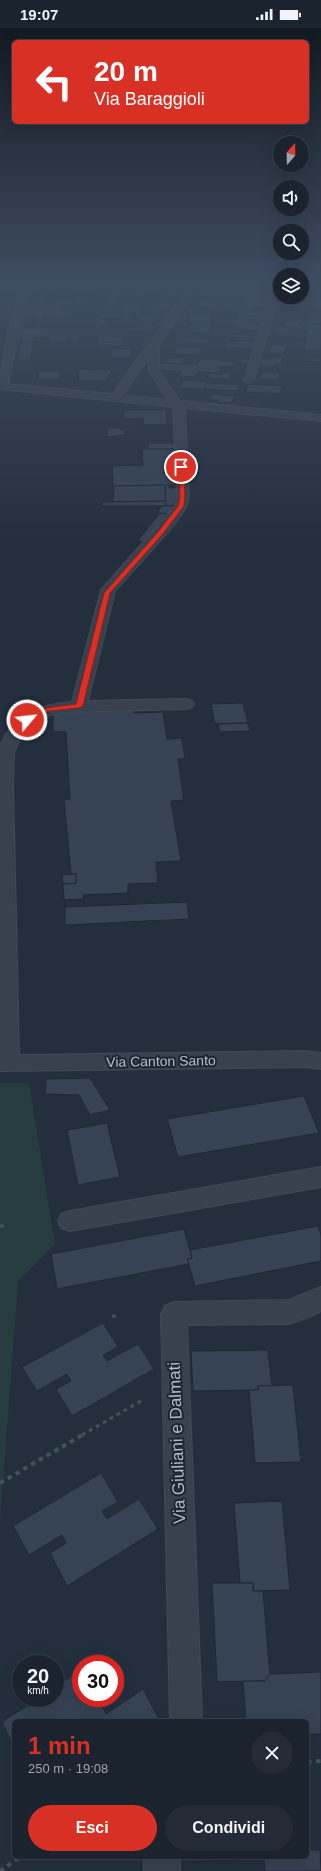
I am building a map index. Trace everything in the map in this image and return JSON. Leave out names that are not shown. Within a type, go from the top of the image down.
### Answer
[{"type":"street","points":[[5,368],[1,386],[321,418]]},
{"type":"street","points":[[116,398],[136,368]]},
{"type":"street","points":[[79,706],[108,590],[160,533],[181,506],[182,496],[177,404],[172,399],[154,368]]},
{"type":"street","points":[[249,380],[253,368]]},
{"type":"street","points":[[4,1063],[4,784],[6,755],[13,735],[32,716],[56,707],[186,704]]},
{"type":"street","name":"Via Canton Santo","points":[[4,1063],[321,1061]]},
{"type":"street","points":[[70,1221],[321,1177]]},
{"type":"street","name":"Via Giuliani e Dalmati","points":[[186,1719],[174,1314],[289,1312],[300,1309],[321,1298]]},
{"type":"street","points":[[162,1859],[162,1871]]},
{"type":"lane","points":[[195,368],[216,369]]},
{"type":"path","points":[[0,1226],[7,1226]]},
{"type":"path","points":[[112,1316],[119,1317]]},
{"type":"path","points":[[0,1483],[141,1401]]},
{"type":"path","points":[[309,1762],[321,1761]]},
{"type":"path","points":[[0,1871],[17,1859]]},
{"type":"green space","points":[[0,1083],[29,1083],[55,1244],[18,1281],[0,1523]]},
{"type":"building","points":[[79,370],[112,371],[106,381],[78,381]]},
{"type":"building","points":[[181,370],[198,371],[195,377],[179,376]]},
{"type":"building","points":[[39,371],[60,371],[59,380],[38,380]]},
{"type":"building","points":[[223,372],[231,373],[229,379],[207,378],[209,373],[222,375]]},
{"type":"building","points":[[262,372],[280,373],[278,380],[260,379]]},
{"type":"building","points":[[184,380],[208,382],[204,389],[178,388]]},
{"type":"building","points":[[207,383],[239,385],[237,391],[204,389]]},
{"type":"building","points":[[248,384],[282,386],[280,394],[246,392]]},
{"type":"building","points":[[213,394],[235,396],[231,403],[217,402],[218,400],[209,399]]},
{"type":"building","points":[[124,410],[166,410],[167,424],[144,425],[143,418],[124,419]]},
{"type":"building","points":[[108,428],[121,428],[121,430],[125,430],[125,435],[107,437]]},
{"type":"building","points":[[148,443],[174,443],[175,449],[148,449]]},
{"type":"building","points":[[142,449],[175,449],[178,485],[113,486],[112,466],[143,465]]},
{"type":"building","points":[[165,485],[166,501],[113,502],[114,486]]},
{"type":"building","points":[[165,485],[169,485],[169,488],[177,488],[174,506],[166,506]]},
{"type":"building","points":[[166,501],[166,506],[102,506],[102,502]]},
{"type":"building","points":[[162,506],[174,506],[168,514],[157,513]]},
{"type":"building","points":[[160,513],[168,514],[146,542],[137,541]]},
{"type":"building","points":[[243,703],[248,723],[215,724],[211,704]]},
{"type":"building","points":[[133,709],[134,713],[163,712],[167,739],[182,738],[185,759],[178,759],[184,800],[171,801],[181,861],[156,862],[158,883],[128,884],[128,893],[83,895],[84,899],[64,900],[63,884],[76,883],[76,874],[71,874],[64,800],[70,799],[66,732],[53,732],[53,712]]},
{"type":"building","points":[[248,723],[250,731],[220,732],[218,724]]},
{"type":"building","points":[[76,874],[76,883],[63,884],[62,875]]},
{"type":"building","points":[[187,902],[189,919],[65,925],[65,907]]},
{"type":"building","points":[[90,1078],[110,1110],[90,1115],[79,1095],[45,1094],[46,1079]]},
{"type":"building","points":[[304,1096],[319,1133],[178,1157],[167,1119]]},
{"type":"building","points":[[107,1123],[120,1177],[78,1185],[67,1130]]},
{"type":"building","points":[[318,1226],[321,1235],[321,1261],[195,1286],[187,1259],[192,1258],[190,1250]]},
{"type":"building","points":[[184,1229],[192,1258],[187,1259],[189,1264],[57,1289],[51,1254]]},
{"type":"building","points":[[103,1323],[118,1347],[103,1355],[107,1361],[138,1344],[154,1369],[72,1416],[56,1389],[71,1381],[67,1374],[37,1391],[22,1367]]},
{"type":"building","points":[[268,1350],[272,1386],[258,1386],[258,1390],[193,1391],[191,1351]]},
{"type":"building","points":[[293,1385],[301,1462],[255,1463],[249,1390],[258,1390],[258,1386]]},
{"type":"building","points":[[101,1473],[118,1502],[102,1511],[107,1519],[139,1499],[158,1529],[67,1586],[50,1553],[66,1543],[62,1535],[29,1555],[13,1526]]},
{"type":"building","points":[[282,1501],[290,1590],[253,1591],[253,1583],[240,1583],[234,1503]]},
{"type":"building","points":[[212,1583],[253,1583],[253,1591],[263,1591],[270,1674],[265,1681],[217,1682]]},
{"type":"building","points":[[321,1672],[321,1734],[309,1734],[309,1719],[246,1719],[243,1681],[265,1681],[270,1674]]},
{"type":"building","points":[[72,1676],[72,1707],[102,1707],[106,1714],[116,1707],[124,1707],[124,1702],[143,1689],[159,1719],[12,1719],[12,1744],[2,1722],[25,1707],[64,1707],[64,1681]]},
{"type":"building","points":[[309,1850],[320,1850],[321,1871],[265,1871],[264,1860],[309,1859]]},
{"type":"building","points":[[192,1859],[265,1859],[264,1860],[192,1861]]},
{"type":"route","points":[[27,720],[40,712],[56,707],[79,706],[108,590],[160,533],[181,506],[181,467]]}]
